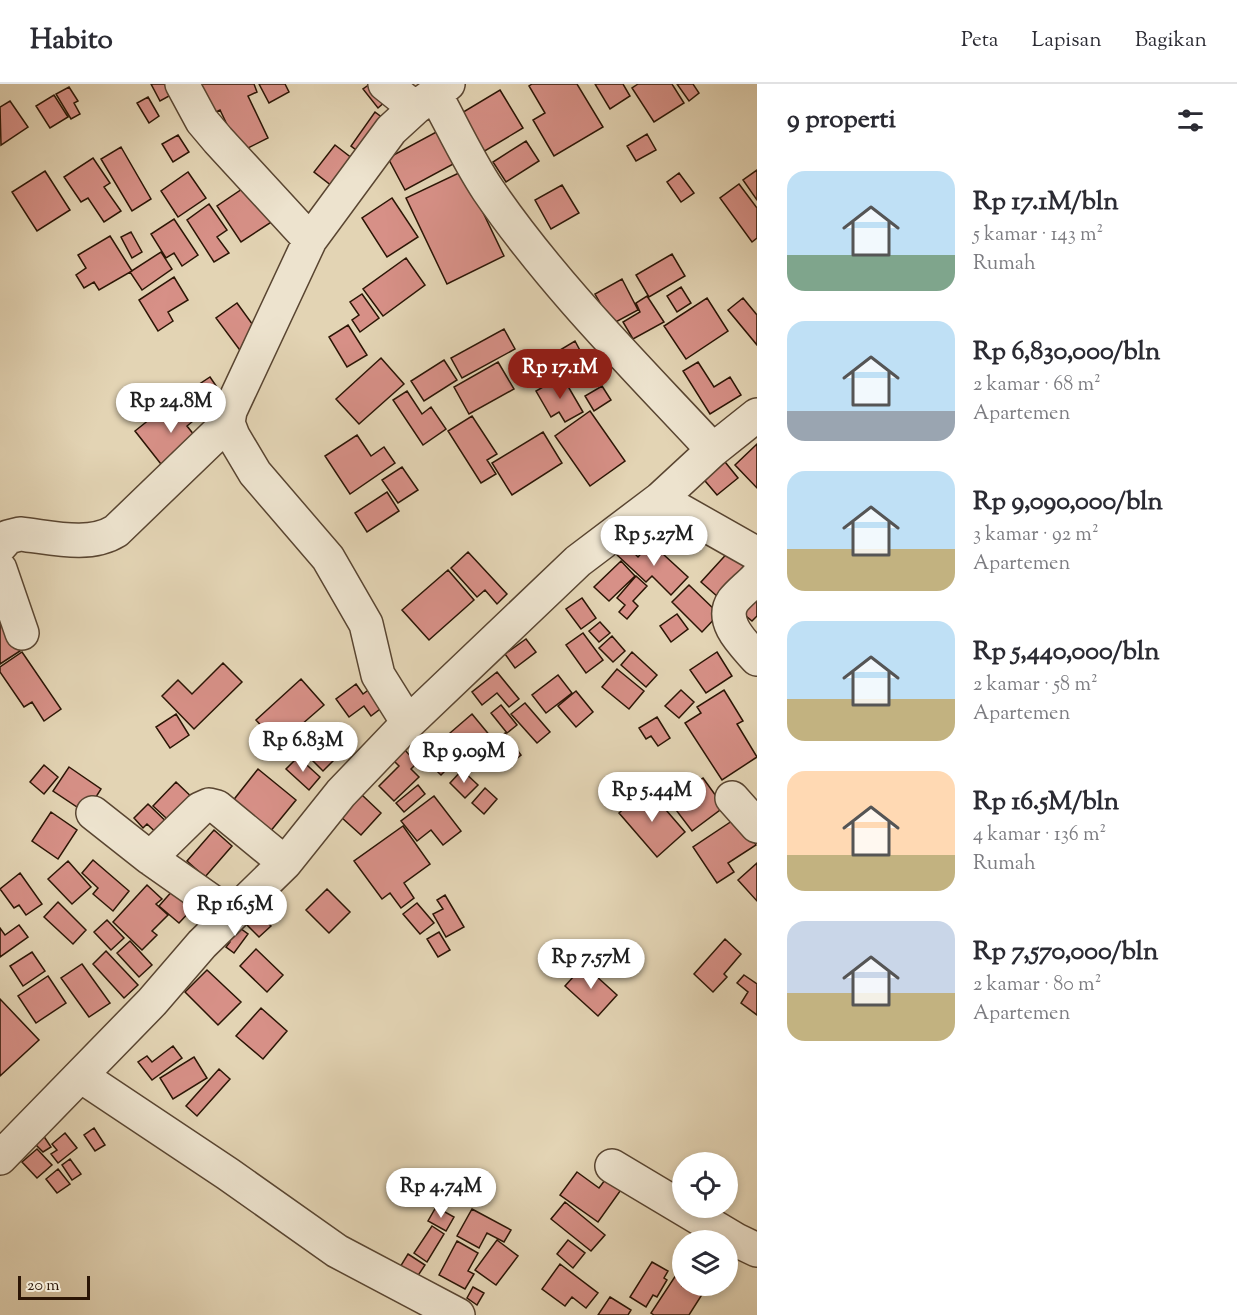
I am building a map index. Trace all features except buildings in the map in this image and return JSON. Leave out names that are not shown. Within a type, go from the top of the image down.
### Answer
[{"type":"street","points":[[182,84],[202,121],[310,240]]},
{"type":"street","points":[[385,84],[433,95],[486,188],[528,245],[590,318],[713,450]]},
{"type":"street","points":[[408,723],[378,675],[366,624],[328,558],[255,473],[228,423],[230,411],[310,240],[392,130],[433,95]]},
{"type":"street","points":[[0,1158],[81,1076],[231,915],[285,863],[341,793],[408,723],[578,561],[660,499],[713,450],[757,415]]},
{"type":"street","points":[[0,546],[8,537],[20,534],[92,541],[104,538],[116,531],[228,423]]},
{"type":"street","points":[[660,499],[757,554]]},
{"type":"street","points":[[0,569],[22,633]]},
{"type":"street","points":[[757,577],[732,602],[729,616],[731,626],[757,659]]},
{"type":"street","points":[[732,798],[757,826]]},
{"type":"street","points":[[150,858],[200,809],[209,805],[218,807],[285,863]]},
{"type":"street","points":[[93,813],[150,858],[231,915]]},
{"type":"street","points":[[81,1076],[228,1174],[337,1251],[458,1315]]},
{"type":"street","points":[[612,1166],[736,1240],[757,1250]]}]
